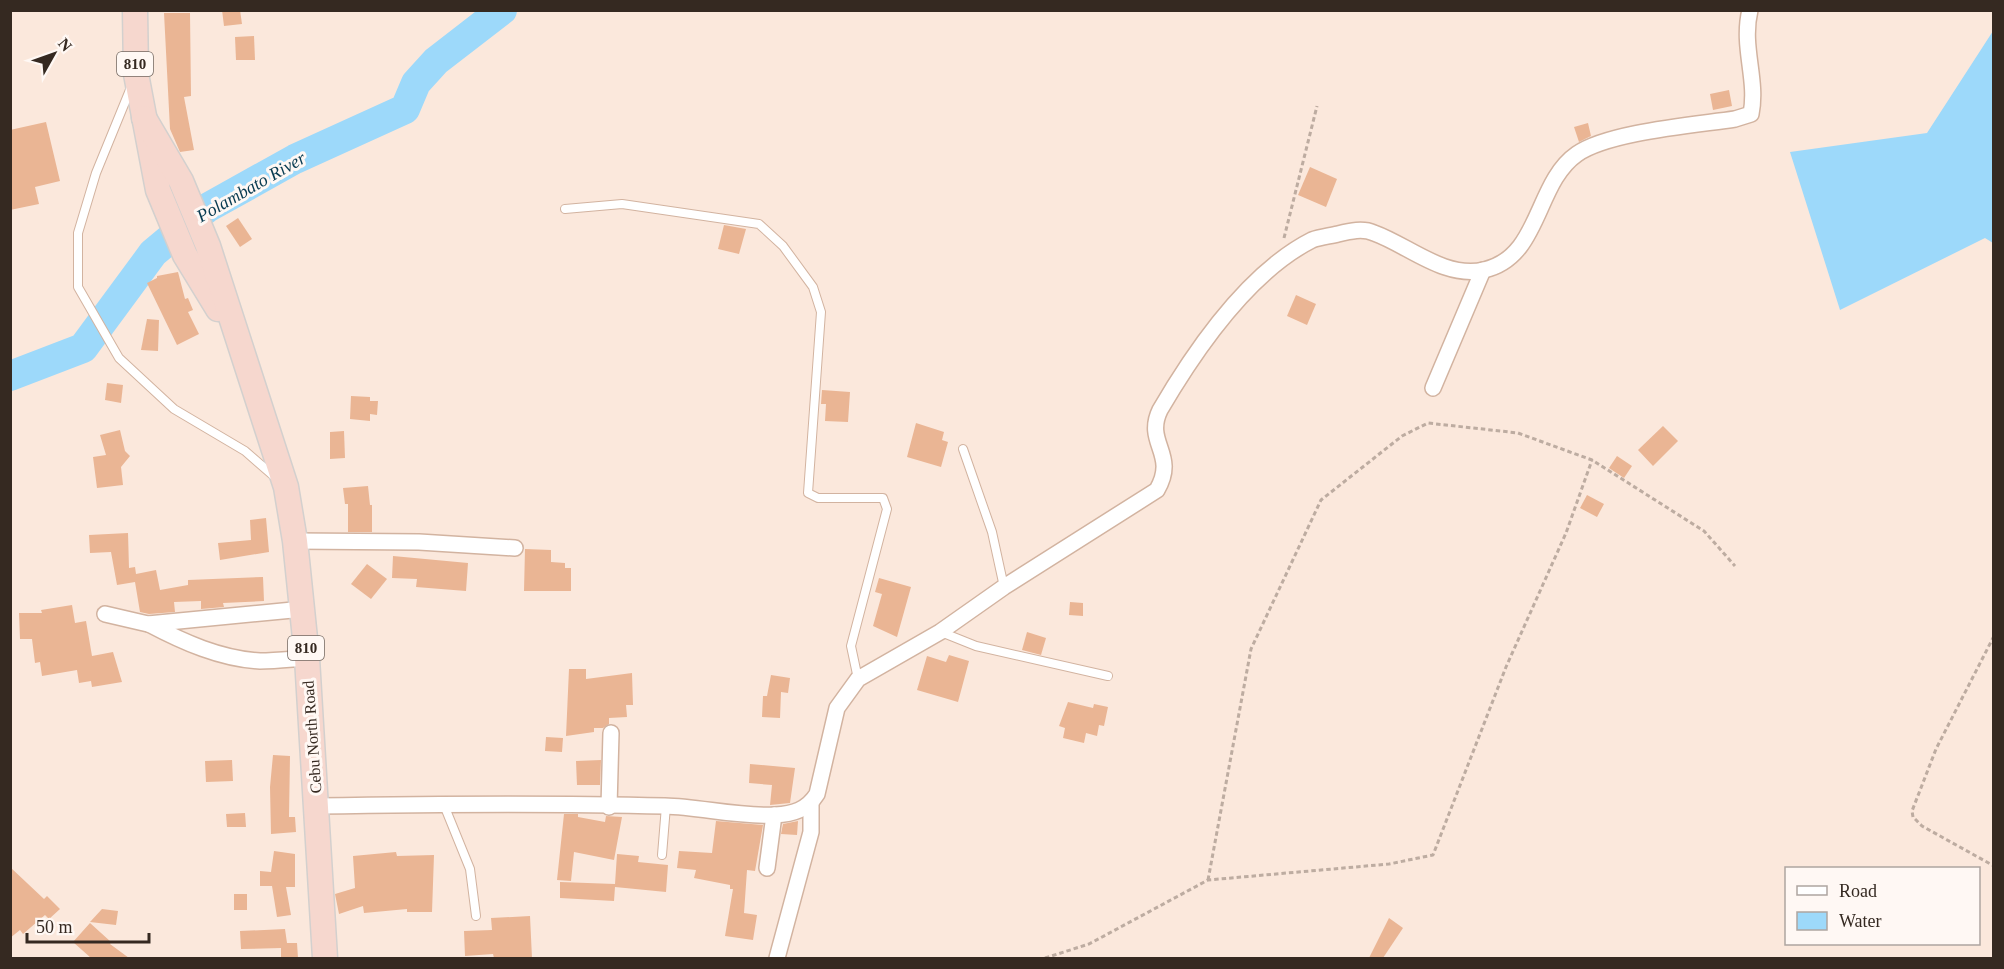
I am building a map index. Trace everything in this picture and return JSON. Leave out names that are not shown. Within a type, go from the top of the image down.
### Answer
[{"type":"highway","name":"Cebu North Road","points":[[135,10],[136,74],[158,190],[185,255],[240,345]]},
{"type":"highway","name":"Cebu North Road","points":[[144,118],[181,181],[208,246],[286,487],[296,541],[303,609],[325,958]]},
{"type":"street","points":[[317,806],[443,803],[666,806],[774,815],[796,812],[810,804],[817,794],[837,708],[858,679],[940,632],[1004,587],[1157,490],[1166,467],[1156,434],[1155,419],[1226,315],[1277,263],[1314,239],[1354,230],[1372,232],[1433,262],[1457,269],[1484,270],[1519,250],[1563,167],[1577,153],[1606,140],[1735,119],[1751,114],[1754,97],[1747,56],[1746,28],[1750,10]]},
{"type":"street","points":[[1433,388],[1484,270]]},
{"type":"street","points":[[296,541],[419,542],[514,548]]},
{"type":"street","points":[[148,624],[303,609]]},
{"type":"street","points":[[105,614],[148,624],[182,641],[229,656],[259,661],[307,658]]},
{"type":"street","points":[[609,807],[611,733]]},
{"type":"street","points":[[777,958],[811,832],[810,804]]},
{"type":"street","points":[[767,868],[774,815]]},
{"type":"lane","points":[[136,74],[96,173],[78,233],[78,287],[119,358],[174,409],[245,451],[286,487]]},
{"type":"lane","points":[[565,209],[622,204],[759,224],[783,246],[813,287],[820,312],[808,493],[818,498],[883,498],[887,508],[851,646],[858,679]]},
{"type":"lane","points":[[963,448],[992,532],[1004,587]]},
{"type":"lane","points":[[940,632],[976,646],[1108,676]]},
{"type":"lane","points":[[443,803],[470,869],[476,916]]},
{"type":"lane","points":[[662,855],[666,806]]},
{"type":"path","points":[[1277,263],[1317,106]]},
{"type":"path","points":[[1208,880],[1251,649],[1321,500],[1402,436],[1428,423],[1518,433],[1592,460],[1704,531],[1735,566]]},
{"type":"path","points":[[1045,958],[1089,944],[1208,880],[1389,864],[1432,855],[1506,668],[1566,533],[1592,460]]},
{"type":"path","points":[[1994,636],[1936,749],[1912,811],[1913,817],[1922,826],[1994,866]]},
{"type":"water","points":[[1993,31],[1993,243],[1985,238],[1840,310],[1790,152],[1927,133]]},
{"type":"building","points":[[222,10],[240,10],[242,24],[224,26]]},
{"type":"building","points":[[164,13],[190,13],[191,96],[184,97],[194,150],[180,152],[170,129]]},
{"type":"building","points":[[254,36],[255,60],[236,60],[235,37]]},
{"type":"building","points":[[1729,90],[1732,106],[1713,110],[1710,94]]},
{"type":"building","points":[[46,122],[60,181],[35,187],[39,204],[10,210],[10,130]]},
{"type":"building","points":[[1588,123],[1591,136],[1579,142],[1574,127]]},
{"type":"building","points":[[1310,167],[1337,179],[1326,207],[1298,195]]},
{"type":"building","points":[[238,218],[252,239],[240,247],[226,226]]},
{"type":"building","points":[[724,225],[746,229],[739,254],[718,249]]},
{"type":"building","points":[[178,272],[185,299],[188,298],[193,310],[188,312],[199,334],[177,345],[147,283],[157,276]]},
{"type":"building","points":[[1296,295],[1316,304],[1307,325],[1287,316]]},
{"type":"building","points":[[147,319],[159,320],[158,351],[141,350]]},
{"type":"building","points":[[107,383],[123,385],[121,403],[105,400]]},
{"type":"building","points":[[822,390],[850,392],[848,422],[825,421],[826,404],[821,404]]},
{"type":"building","points":[[351,396],[370,397],[370,401],[378,401],[377,415],[370,414],[370,421],[350,419]]},
{"type":"building","points":[[916,423],[944,432],[942,440],[948,442],[941,467],[907,457]]},
{"type":"building","points":[[1663,426],[1678,441],[1653,466],[1638,450]]},
{"type":"building","points":[[120,430],[125,451],[130,456],[121,467],[123,485],[97,488],[93,457],[106,455],[100,435]]},
{"type":"building","points":[[344,431],[345,458],[330,459],[330,432]]},
{"type":"building","points":[[1617,456],[1632,466],[1624,478],[1609,468]]},
{"type":"building","points":[[368,486],[370,505],[372,505],[372,532],[348,532],[348,504],[345,504],[343,488]]},
{"type":"building","points":[[1587,495],[1604,504],[1597,517],[1580,508]]},
{"type":"building","points":[[266,518],[269,552],[220,560],[218,543],[251,540],[250,520]]},
{"type":"building","points":[[128,533],[129,568],[135,567],[136,574],[156,570],[160,590],[188,585],[188,580],[263,577],[264,601],[223,603],[224,607],[201,609],[201,601],[174,602],[175,612],[149,614],[140,612],[135,582],[117,585],[111,552],[90,553],[89,535]]},
{"type":"building","points":[[525,549],[551,550],[551,562],[565,563],[565,568],[571,568],[571,591],[524,591]]},
{"type":"building","points":[[393,556],[468,563],[466,591],[416,587],[417,579],[392,578]]},
{"type":"building","points":[[367,564],[387,579],[371,599],[351,584]]},
{"type":"building","points":[[879,578],[911,587],[897,637],[873,626],[882,594],[875,592]]},
{"type":"building","points":[[1070,602],[1083,603],[1083,616],[1069,615]]},
{"type":"building","points":[[72,605],[75,623],[86,621],[92,656],[113,652],[122,682],[92,687],[91,681],[79,683],[77,670],[42,676],[40,662],[35,663],[32,639],[20,639],[19,613],[42,613],[41,610]]},
{"type":"building","points":[[1027,632],[1046,638],[1041,655],[1022,650]]},
{"type":"building","points":[[949,655],[969,661],[958,702],[917,690],[927,656],[946,662]]},
{"type":"building","points":[[569,669],[586,669],[586,679],[632,673],[633,705],[626,705],[627,717],[609,718],[609,724],[603,728],[594,728],[594,732],[566,736]]},
{"type":"building","points":[[771,675],[790,678],[788,693],[781,692],[780,718],[762,717],[763,696],[767,696]]},
{"type":"building","points":[[1068,702],[1093,708],[1094,704],[1108,707],[1104,726],[1099,725],[1097,736],[1086,733],[1084,743],[1063,738],[1065,728],[1059,726]]},
{"type":"building","points":[[546,737],[563,738],[562,752],[545,751]]},
{"type":"building","points":[[273,755],[290,756],[289,817],[295,817],[296,832],[271,834],[270,787]]},
{"type":"building","points":[[232,760],[233,781],[206,782],[205,761]]},
{"type":"building","points":[[601,760],[600,785],[577,785],[576,761]]},
{"type":"building","points":[[750,764],[795,768],[790,803],[770,805],[772,785],[749,783]]},
{"type":"building","points":[[245,813],[246,827],[227,827],[226,814]]},
{"type":"building","points":[[564,814],[578,814],[578,817],[605,822],[606,816],[622,817],[614,860],[574,852],[571,881],[557,880]]},
{"type":"building","points":[[716,821],[763,825],[755,871],[747,870],[744,913],[757,915],[753,940],[725,936],[733,889],[730,889],[730,885],[694,878],[696,870],[677,868],[679,851],[712,853]]},
{"type":"building","points":[[798,821],[797,835],[781,834],[783,824]]},
{"type":"building","points":[[274,851],[295,854],[295,887],[286,887],[291,915],[277,917],[272,886],[260,886],[260,871],[271,872]]},
{"type":"building","points":[[396,852],[397,856],[434,855],[432,912],[407,912],[407,909],[364,913],[363,906],[339,914],[335,894],[355,888],[353,856]]},
{"type":"building","points":[[617,854],[639,856],[638,862],[668,865],[666,892],[615,887],[614,901],[560,898],[560,882],[615,884]]},
{"type":"building","points":[[10,867],[44,899],[47,896],[60,909],[49,919],[45,915],[23,934],[20,930],[10,938]]},
{"type":"building","points":[[234,894],[247,894],[247,910],[234,910]]},
{"type":"building","points":[[102,909],[118,911],[116,925],[90,922]]},
{"type":"building","points":[[530,916],[532,958],[494,958],[493,954],[465,956],[464,931],[492,930],[491,918]]},
{"type":"building","points":[[1389,918],[1403,928],[1383,958],[1369,958]]},
{"type":"building","points":[[90,923],[111,942],[110,944],[129,958],[91,958],[73,942]]},
{"type":"building","points":[[285,929],[287,943],[297,943],[298,958],[281,958],[281,948],[241,949],[240,931]]},
{"type":"waterway","name":"Polambato River","points":[[10,376],[83,348],[153,253],[207,208],[295,159],[405,109],[416,83],[436,61],[502,10]]}]
